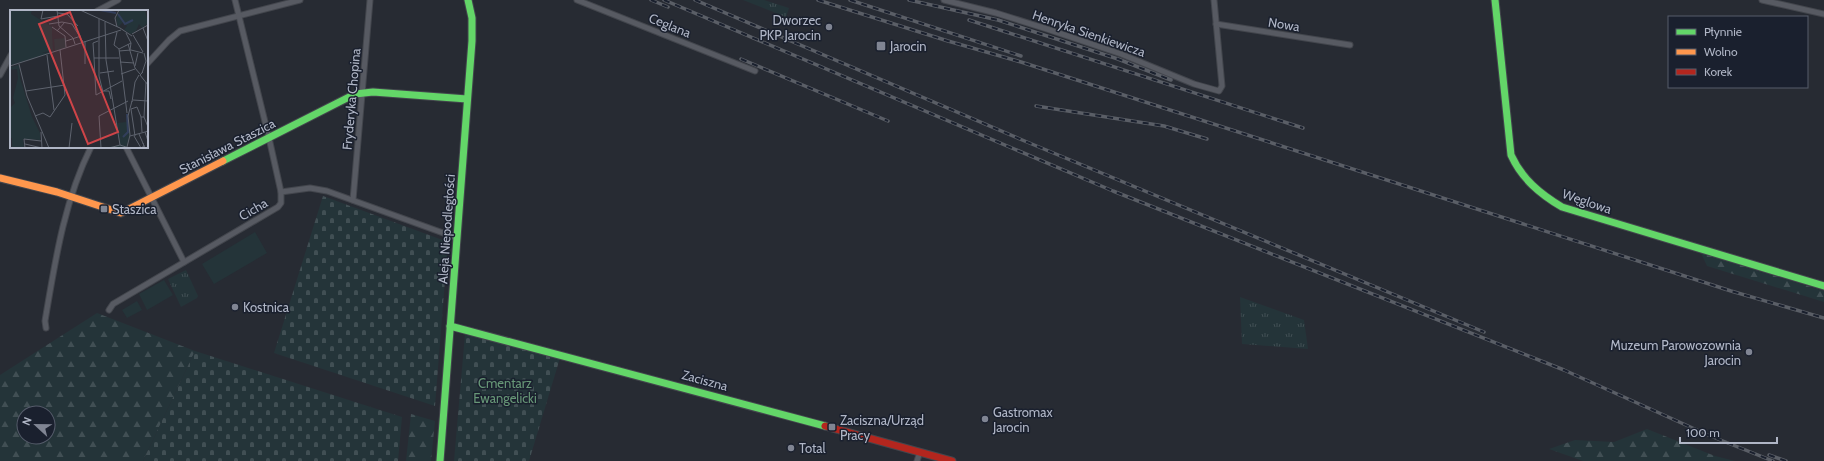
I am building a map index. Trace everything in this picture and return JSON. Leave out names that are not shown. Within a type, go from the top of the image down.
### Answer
[{"type":"street","points":[[99,10],[118,0]]},
{"type":"street","points":[[236,0],[281,192]]},
{"type":"street","points":[[148,63],[169,40],[180,31],[300,0]]},
{"type":"street","name":"Fryderyka Chopina","points":[[353,200],[370,0]]},
{"type":"street","name":"Aleja Niepodległości","points":[[440,461],[472,34],[472,18],[468,0]]},
{"type":"street","name":"Ceglana","points":[[577,0],[755,71]]},
{"type":"street","name":"Henryka Sienkiewicza","points":[[944,0],[996,12],[1121,54],[1194,84],[1219,91],[1222,86],[1216,24]]},
{"type":"street","points":[[1214,0],[1216,24]]},
{"type":"street","name":"Węglowa","points":[[1495,0],[1510,155],[1516,167],[1540,194],[1562,207],[1824,286]]},
{"type":"street","points":[[1762,0],[1824,14]]},
{"type":"street","name":"Nowa","points":[[1216,24],[1350,45]]},
{"type":"street","points":[[0,75],[10,57]]},
{"type":"street","name":"Stanisława Staszica","points":[[0,178],[72,196],[116,213],[124,211],[151,198],[348,97],[362,92],[468,99]]},
{"type":"street","points":[[46,328],[45,321],[57,252],[72,196],[91,148]]},
{"type":"street","points":[[126,148],[184,262]]},
{"type":"street","name":"Cicha","points":[[110,310],[113,304],[278,207],[282,200],[281,192],[302,188],[319,189],[457,238]]},
{"type":"street","name":"Zaciszna","points":[[450,326],[736,401],[952,461]]},
{"type":"street","points":[[917,461],[920,452]]},
{"type":"green space","points":[[743,0],[764,0],[789,8],[786,17]]},
{"type":"green space","points":[[323,196],[448,242],[435,406],[274,353]]},
{"type":"green space","points":[[255,232],[267,253],[214,284],[202,264]]},
{"type":"green space","points":[[1701,253],[1824,291],[1824,302],[1707,266]]},
{"type":"green space","points":[[186,270],[198,296],[181,307],[168,279]]},
{"type":"green space","points":[[164,280],[173,295],[147,310],[139,294]]},
{"type":"green space","points":[[1240,297],[1304,320],[1308,349],[1242,344]]},
{"type":"green space","points":[[137,301],[142,310],[127,318],[122,310]]},
{"type":"green space","points":[[97,313],[195,351],[143,461],[0,461],[0,375]]},
{"type":"green space","name":"Cmentarz Ewangelicki","points":[[465,334],[560,358],[529,461],[454,461]]},
{"type":"green space","points":[[195,351],[402,417],[398,461],[143,461]]},
{"type":"green space","points":[[411,414],[435,421],[431,461],[406,461]]},
{"type":"green space","points":[[1647,429],[1715,456],[1735,461],[1583,461],[1549,449],[1575,440],[1614,442]]},
{"type":"railway","points":[[651,0],[668,7]]},
{"type":"railway","points":[[664,0],[1113,191],[1564,370],[1708,435],[1773,461]]},
{"type":"railway","points":[[695,0],[1027,142],[1484,332]]},
{"type":"railway","points":[[818,0],[948,41],[1021,62],[1731,291],[1824,318]]},
{"type":"railway","points":[[850,0],[1021,56]]},
{"type":"railway","points":[[909,0],[998,20],[1118,59],[1171,80]]},
{"type":"railway","points":[[969,20],[1303,128]]},
{"type":"railway","points":[[741,59],[888,121]]},
{"type":"railway","points":[[1036,106],[1164,126],[1207,139]]},
{"type":"railway","points":[[1769,455],[1786,461]]},
{"type":"traffic: fast","points":[[440,461],[472,41],[472,18],[468,0]]},
{"type":"traffic: fast","points":[[1495,0],[1511,155],[1515,164],[1532,185],[1546,197],[1562,207],[1824,286]]},
{"type":"traffic: fast","points":[[223,161],[355,94],[373,92],[467,99]]},
{"type":"traffic: fast","points":[[450,326],[825,426]]},
{"type":"traffic: slow","points":[[0,178],[57,192],[121,213],[223,161]]},
{"type":"traffic: jam","points":[[825,426],[952,461]]},
{"type":"place","name":"Dworzec PKP Jarocin","points":[[829,27]]},
{"type":"place","name":"Jarocin","points":[[881,46]]},
{"type":"place","name":"Staszica","points":[[104,209]]},
{"type":"place","name":"Kostnica","points":[[235,307]]},
{"type":"place","name":"Muzeum Parowozownia Jarocin","points":[[1749,352]]},
{"type":"place","name":"Gastromax Jarocin","points":[[985,419]]},
{"type":"place","name":"Zaciszna/Urząd Pracy","points":[[832,427]]},
{"type":"place","name":"Total","points":[[791,448]]}]
